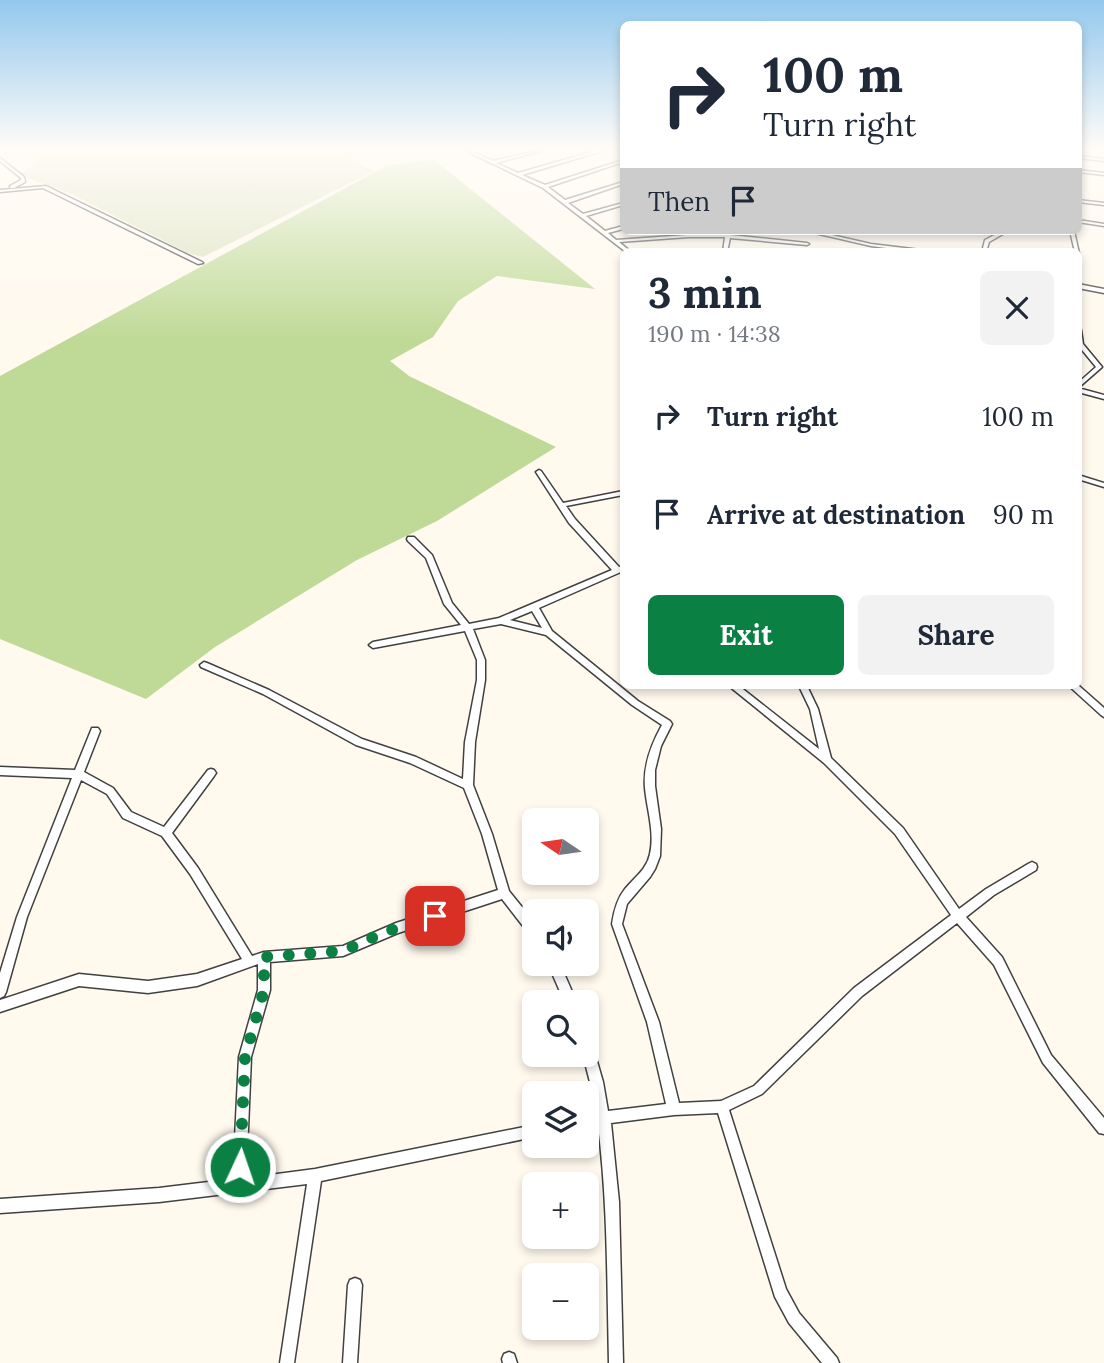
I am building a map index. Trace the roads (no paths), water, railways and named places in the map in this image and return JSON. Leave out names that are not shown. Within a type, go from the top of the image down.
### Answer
[{"type":"street","points":[[97,213],[200,263]]},
{"type":"street","points":[[578,213],[624,248]]},
{"type":"street","points":[[582,216],[594,213]]},
{"type":"street","points":[[1082,221],[1104,225]]},
{"type":"street","points":[[604,233],[620,228]]},
{"type":"street","points":[[615,241],[679,235]]},
{"type":"street","points":[[742,235],[807,244]]},
{"type":"street","points":[[806,248],[812,235]]},
{"type":"street","points":[[825,235],[882,248]]},
{"type":"street","points":[[985,248],[987,241],[998,235]]},
{"type":"street","points":[[845,240],[845,248]]},
{"type":"street","points":[[1082,287],[1104,291]]},
{"type":"street","points":[[1082,347],[1099,368],[1082,384]]},
{"type":"street","points":[[1082,389],[1104,397]]},
{"type":"street","points":[[373,645],[501,621],[620,569],[579,529],[539,472]]},
{"type":"street","points":[[1082,478],[1104,485]]},
{"type":"street","points":[[562,505],[620,494]]},
{"type":"street","points":[[411,539],[429,557],[451,609],[469,629],[482,672],[471,733],[468,785],[487,834],[504,893],[522,916]]},
{"type":"street","points":[[535,608],[549,633],[635,703],[667,724],[650,771],[657,828],[655,855],[651,867],[624,895],[618,907],[617,923],[659,1040],[674,1108]]},
{"type":"street","points":[[501,621],[549,633]]},
{"type":"street","points":[[204,665],[266,692],[359,742],[413,760],[468,785]]},
{"type":"street","points":[[737,689],[827,760],[899,831],[926,864],[959,917],[998,961],[1047,1059],[1104,1128]]},
{"type":"street","points":[[804,689],[814,709],[827,760]]},
{"type":"street","points":[[1076,689],[1104,713]]},
{"type":"street","points":[[0,992],[22,917],[94,731]]},
{"type":"street","points":[[0,771],[79,774],[110,791],[127,815],[166,833],[194,872],[249,961]]},
{"type":"street","points":[[166,833],[211,773]]},
{"type":"street","points":[[599,1117],[674,1108],[722,1107],[758,1090],[858,992],[990,892],[1032,867]]},
{"type":"street","points":[[0,1006],[79,980],[148,987],[197,980],[264,957],[343,951],[396,928],[504,893]]},
{"type":"street","points":[[239,1185],[245,1057],[264,990],[264,957]]},
{"type":"street","points":[[591,1067],[603,1116],[611,1191],[616,1363]]},
{"type":"street","points":[[722,1107],[779,1292],[794,1318],[832,1363]]},
{"type":"street","points":[[0,1206],[159,1195],[315,1176],[522,1133]]},
{"type":"street","points":[[286,1363],[315,1176]]},
{"type":"street","points":[[351,1363],[355,1285]]}]
